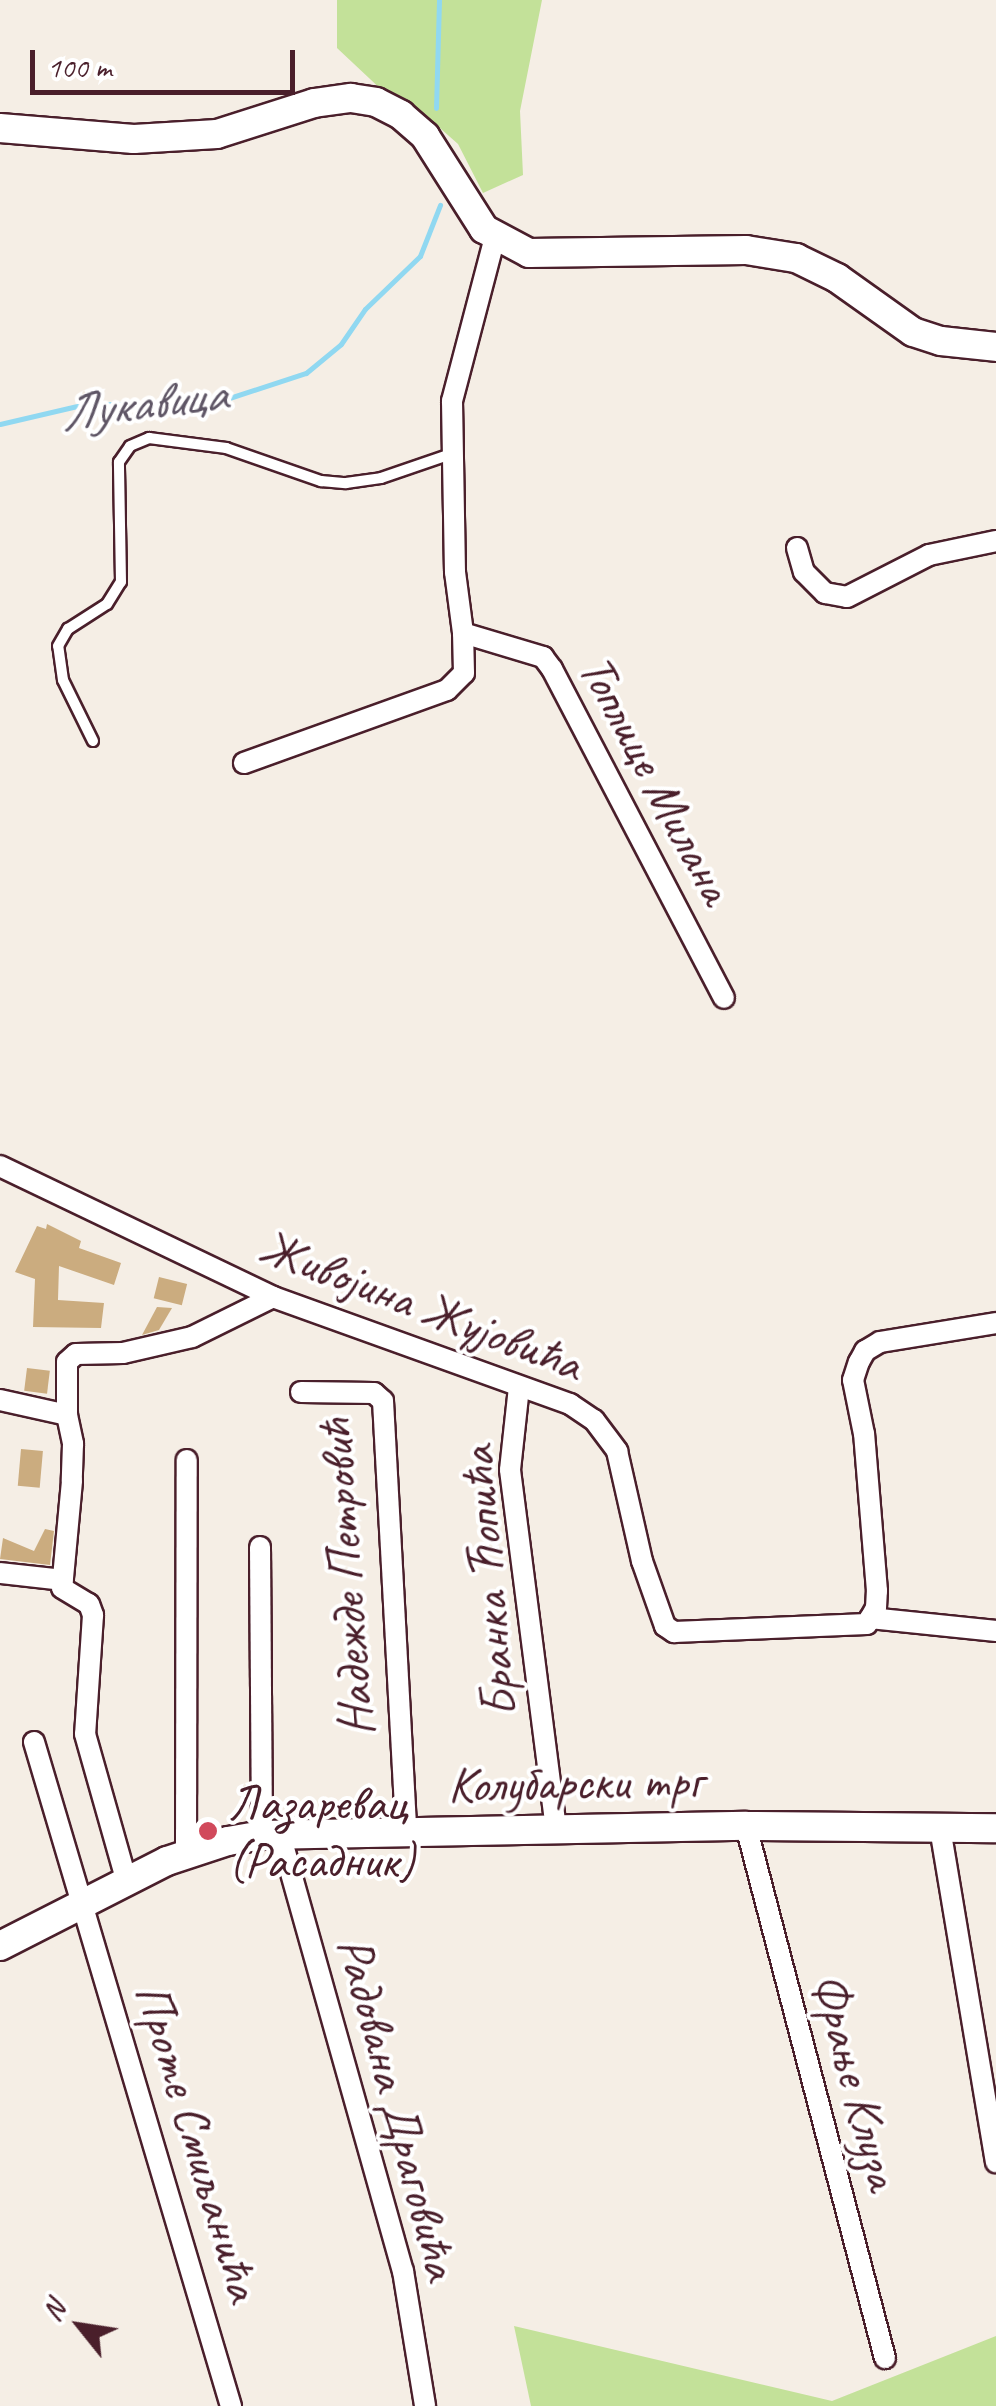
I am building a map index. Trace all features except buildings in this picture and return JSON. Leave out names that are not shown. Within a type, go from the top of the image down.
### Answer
[{"type":"street","points":[[0,128],[134,138],[217,134],[314,103],[351,98],[376,102],[401,115],[425,136],[484,229],[529,253],[746,250],[796,258],[838,278],[913,332],[941,341],[996,347]]},
{"type":"street","points":[[244,763],[447,690],[464,673],[463,632],[454,572],[452,401],[495,237]]},
{"type":"street","points":[[797,548],[804,572],[825,593],[847,597],[929,555],[996,541]]},
{"type":"street","name":"Топлице Милана","points":[[463,632],[543,657],[552,669],[724,998]]},
{"type":"street","name":"Живојина Жујовића","points":[[0,1166],[273,1298],[570,1404],[594,1420],[616,1451],[642,1561],[664,1626],[691,1634],[858,1627],[870,1618]]},
{"type":"street","points":[[126,1879],[85,1734],[93,1614],[89,1604],[62,1588],[72,1463],[66,1415],[67,1362],[76,1354],[123,1353],[192,1337],[273,1298]]},
{"type":"street","points":[[996,1323],[880,1342],[866,1351],[854,1380],[864,1434],[877,1591],[870,1618],[996,1630]]},
{"type":"street","name":"Бранка Ћопића","points":[[519,1387],[510,1470],[556,1828]]},
{"type":"street","name":"Надежде Петровић","points":[[301,1392],[374,1393],[383,1401],[406,1830]]},
{"type":"street","points":[[0,1400],[66,1415]]},
{"type":"street","points":[[186,1853],[187,1460]]},
{"type":"street","name":"Радована Драговића","points":[[260,1547],[271,1835],[403,2271],[425,2406]]},
{"type":"street","points":[[0,1573],[63,1580]]},
{"type":"street","name":"Проте Смиљанића","points":[[34,1742],[230,2406]]},
{"type":"street","name":"Колубарски трг","points":[[0,1946],[126,1879],[186,1853],[271,1835],[746,1826],[996,1828]]},
{"type":"street","name":"Фрање Клуза","points":[[746,1826],[886,2358]]},
{"type":"street","points":[[940,1828],[996,2162]]},
{"type":"lane","points":[[93,742],[63,680],[58,646],[68,630],[108,604],[122,582],[119,462],[130,446],[149,438],[226,448],[333,483],[381,478],[451,454]]},
{"type":"green space","points":[[337,0],[542,0],[520,111],[523,175],[483,193],[458,144],[415,106],[386,94],[337,48]]},
{"type":"green space","points":[[514,2326],[832,2401],[996,2336],[996,2406],[531,2406]]},
{"type":"waterway","name":"Лукавица","points":[[436,108],[439,0]]},
{"type":"waterway","name":"Лукавица","points":[[0,424],[86,404],[211,404],[306,373],[341,344],[365,309],[420,256],[440,205]]},
{"type":"place","name":"Лазаревац (Расадник)","points":[[208,1831]]}]
